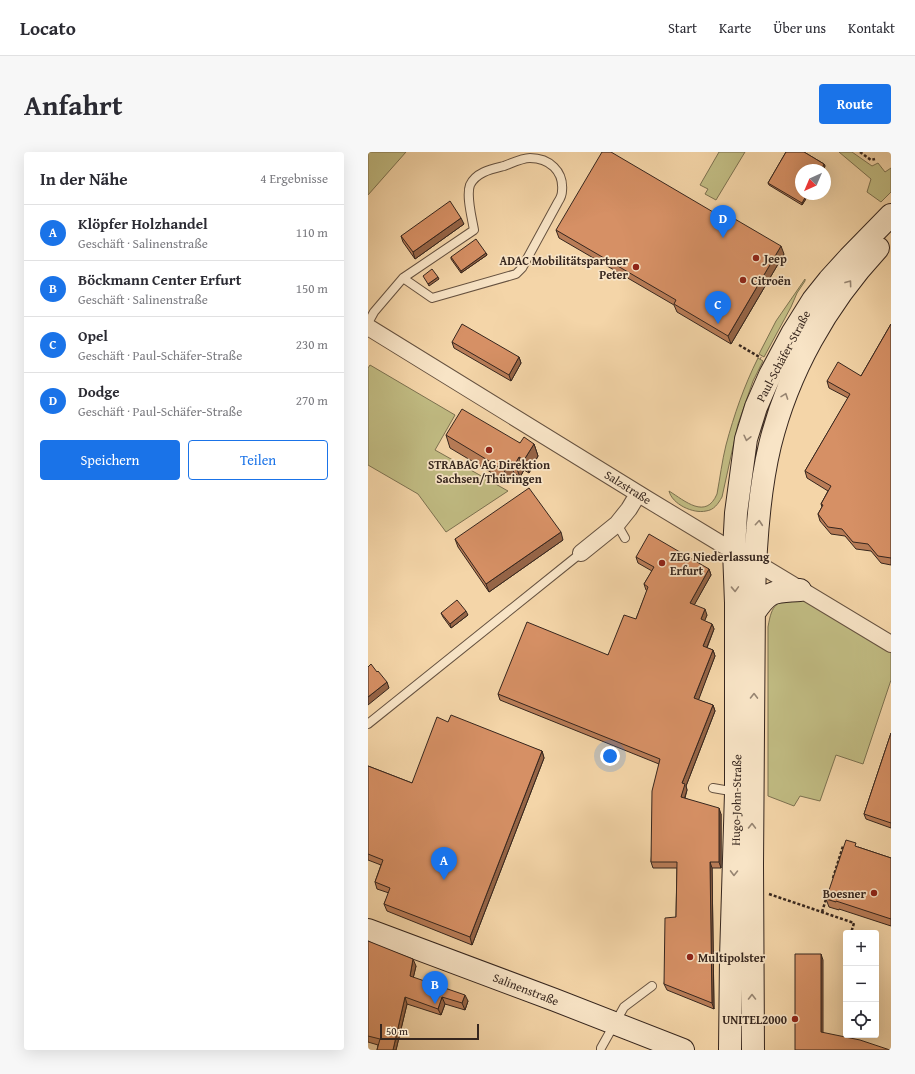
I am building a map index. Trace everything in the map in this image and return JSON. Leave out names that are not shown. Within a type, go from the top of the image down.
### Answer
[{"type":"main road","name":"Paul-Schäfer-Straße","points":[[734,550],[736,513],[746,440],[756,407],[770,375],[793,332],[813,300],[844,263],[891,215]]},
{"type":"main road","name":"Paul-Schäfer-Straße","points":[[755,562],[762,493],[770,446],[784,399],[795,371],[828,310],[861,266],[891,235]]},
{"type":"main road","name":"Hugo-John-Straße","points":[[730,1050],[736,792],[736,610],[734,550]]},
{"type":"main road","name":"Hugo-John-Straße","points":[[753,1050],[752,865],[755,562]]},
{"type":"main road","points":[[754,613],[763,599],[775,592],[800,590]]},
{"type":"main road","name":"Salinenstraße","points":[[368,930],[683,1050]]},
{"type":"street","name":"Salzstraße","points":[[368,327],[638,494],[891,644]]},
{"type":"street","points":[[581,554],[617,524],[629,509],[638,494]]},
{"type":"lane","points":[[368,323],[374,312],[403,278],[474,230],[468,192],[471,183],[477,176],[485,171],[529,158],[544,160],[555,167],[561,178],[562,191],[558,202],[522,268],[516,274],[432,298],[403,278]]},
{"type":"lane","points":[[617,524],[625,538]]},
{"type":"lane","points":[[368,724],[581,554]]},
{"type":"lane","points":[[713,788],[736,792]]},
{"type":"lane","points":[[602,1050],[601,1048],[624,1007],[652,986]]},
{"type":"path","points":[[860,152],[871,160],[875,159]]},
{"type":"path","points":[[739,345],[765,360]]},
{"type":"path","points":[[831,883],[843,846]]},
{"type":"path","points":[[822,912],[829,890]]},
{"type":"path","points":[[768,894],[854,923],[852,930]]},
{"type":"shaded area","points":[[368,152],[406,152],[368,195]]},
{"type":"shaded area","points":[[719,152],[745,152],[716,200],[705,194],[708,189],[700,185]]},
{"type":"shaded area","points":[[839,152],[852,152],[872,166],[878,163],[885,172],[891,168],[891,192],[881,202],[867,192],[871,179]]},
{"type":"shaded area","points":[[805,279],[764,357],[759,354],[776,321]]},
{"type":"shaded area","points":[[758,358],[763,361],[753,381],[738,424],[722,497],[716,506],[709,510],[701,512],[684,507],[674,500],[669,491],[688,503],[701,507],[707,506],[712,502],[717,494],[732,423]]},
{"type":"shaded area","points":[[370,365],[455,415],[435,450],[508,491],[446,532],[418,494],[368,465],[368,368]]},
{"type":"shaded area","points":[[797,596],[891,650],[891,680],[863,764],[836,755],[820,801],[800,796],[794,806],[768,796],[768,627],[773,608],[784,600]]},
{"type":"building","points":[[602,152],[611,152],[725,219],[728,215],[781,246],[728,336],[674,304],[676,300],[556,230]]},
{"type":"building","points":[[786,152],[804,152],[824,164],[795,164],[795,199],[768,183]]},
{"type":"building","points":[[797,200],[804,200],[802,203]]},
{"type":"building","points":[[450,201],[461,218],[413,252],[401,236]]},
{"type":"building","points":[[476,239],[486,253],[461,271],[451,257]]},
{"type":"building","points":[[432,269],[438,277],[428,284],[423,276]]},
{"type":"building","points":[[462,324],[519,357],[509,375],[452,342]]},
{"type":"building","points":[[891,324],[891,558],[878,556],[868,544],[853,542],[842,529],[828,527],[818,514],[823,505],[821,504],[831,486],[805,471],[850,394],[827,381],[838,362],[861,376]]},
{"type":"building","points":[[462,409],[520,443],[524,437],[534,444],[524,460],[519,457],[515,464],[510,461],[504,470],[446,435]]},
{"type":"building","points":[[529,488],[561,532],[486,584],[455,539]]},
{"type":"building","points":[[649,534],[709,569],[690,603],[705,609],[701,619],[712,624],[703,646],[713,650],[694,698],[713,705],[682,783],[685,784],[681,797],[719,808],[719,862],[710,862],[712,1003],[664,984],[665,918],[676,917],[677,862],[651,862],[652,791],[660,759],[498,694],[527,622],[608,655],[624,615],[636,619],[648,587],[644,584],[654,567],[636,557]]},
{"type":"building","points":[[457,600],[466,611],[450,624],[441,613]]},
{"type":"building","points":[[371,664],[387,682],[368,697],[368,667]]},
{"type":"building","points":[[451,715],[542,751],[470,937],[384,904],[390,888],[375,882],[383,860],[368,854],[368,766],[412,783],[437,717],[448,722]]},
{"type":"building","points":[[891,733],[891,823],[864,814]]},
{"type":"building","points":[[846,840],[856,843],[855,846],[891,858],[891,919],[826,899]]},
{"type":"building","points":[[368,941],[413,959],[410,976],[465,995],[462,1003],[442,997],[438,1009],[405,997],[393,1050],[377,1050],[380,1039],[368,1036]]},
{"type":"building","points":[[795,954],[821,954],[821,1032],[843,1037],[843,1038],[860,1040],[890,1050],[795,1050]]},
{"type":"place","name":"Dodge","points":[[723,238]]},
{"type":"place","name":"Jeep","points":[[756,258]]},
{"type":"place","name":"ADAC Mobilitätspartner Peter","points":[[636,267]]},
{"type":"place","name":"Citroën","points":[[743,280]]},
{"type":"place","name":"Opel","points":[[718,324]]},
{"type":"place","name":"STRABAG AG Direktion Sachsen/Thüringen","points":[[489,450]]},
{"type":"place","name":"ZEG Niederlassung Erfurt","points":[[662,563]]},
{"type":"place","name":"Klöpfer Holzhandel","points":[[444,880]]},
{"type":"place","name":"Boesner","points":[[874,893]]},
{"type":"place","name":"Multipolster","points":[[690,957]]},
{"type":"place","name":"Böckmann Center Erfurt","points":[[435,1004]]},
{"type":"place","name":"UNITEL2000","points":[[795,1019]]}]
